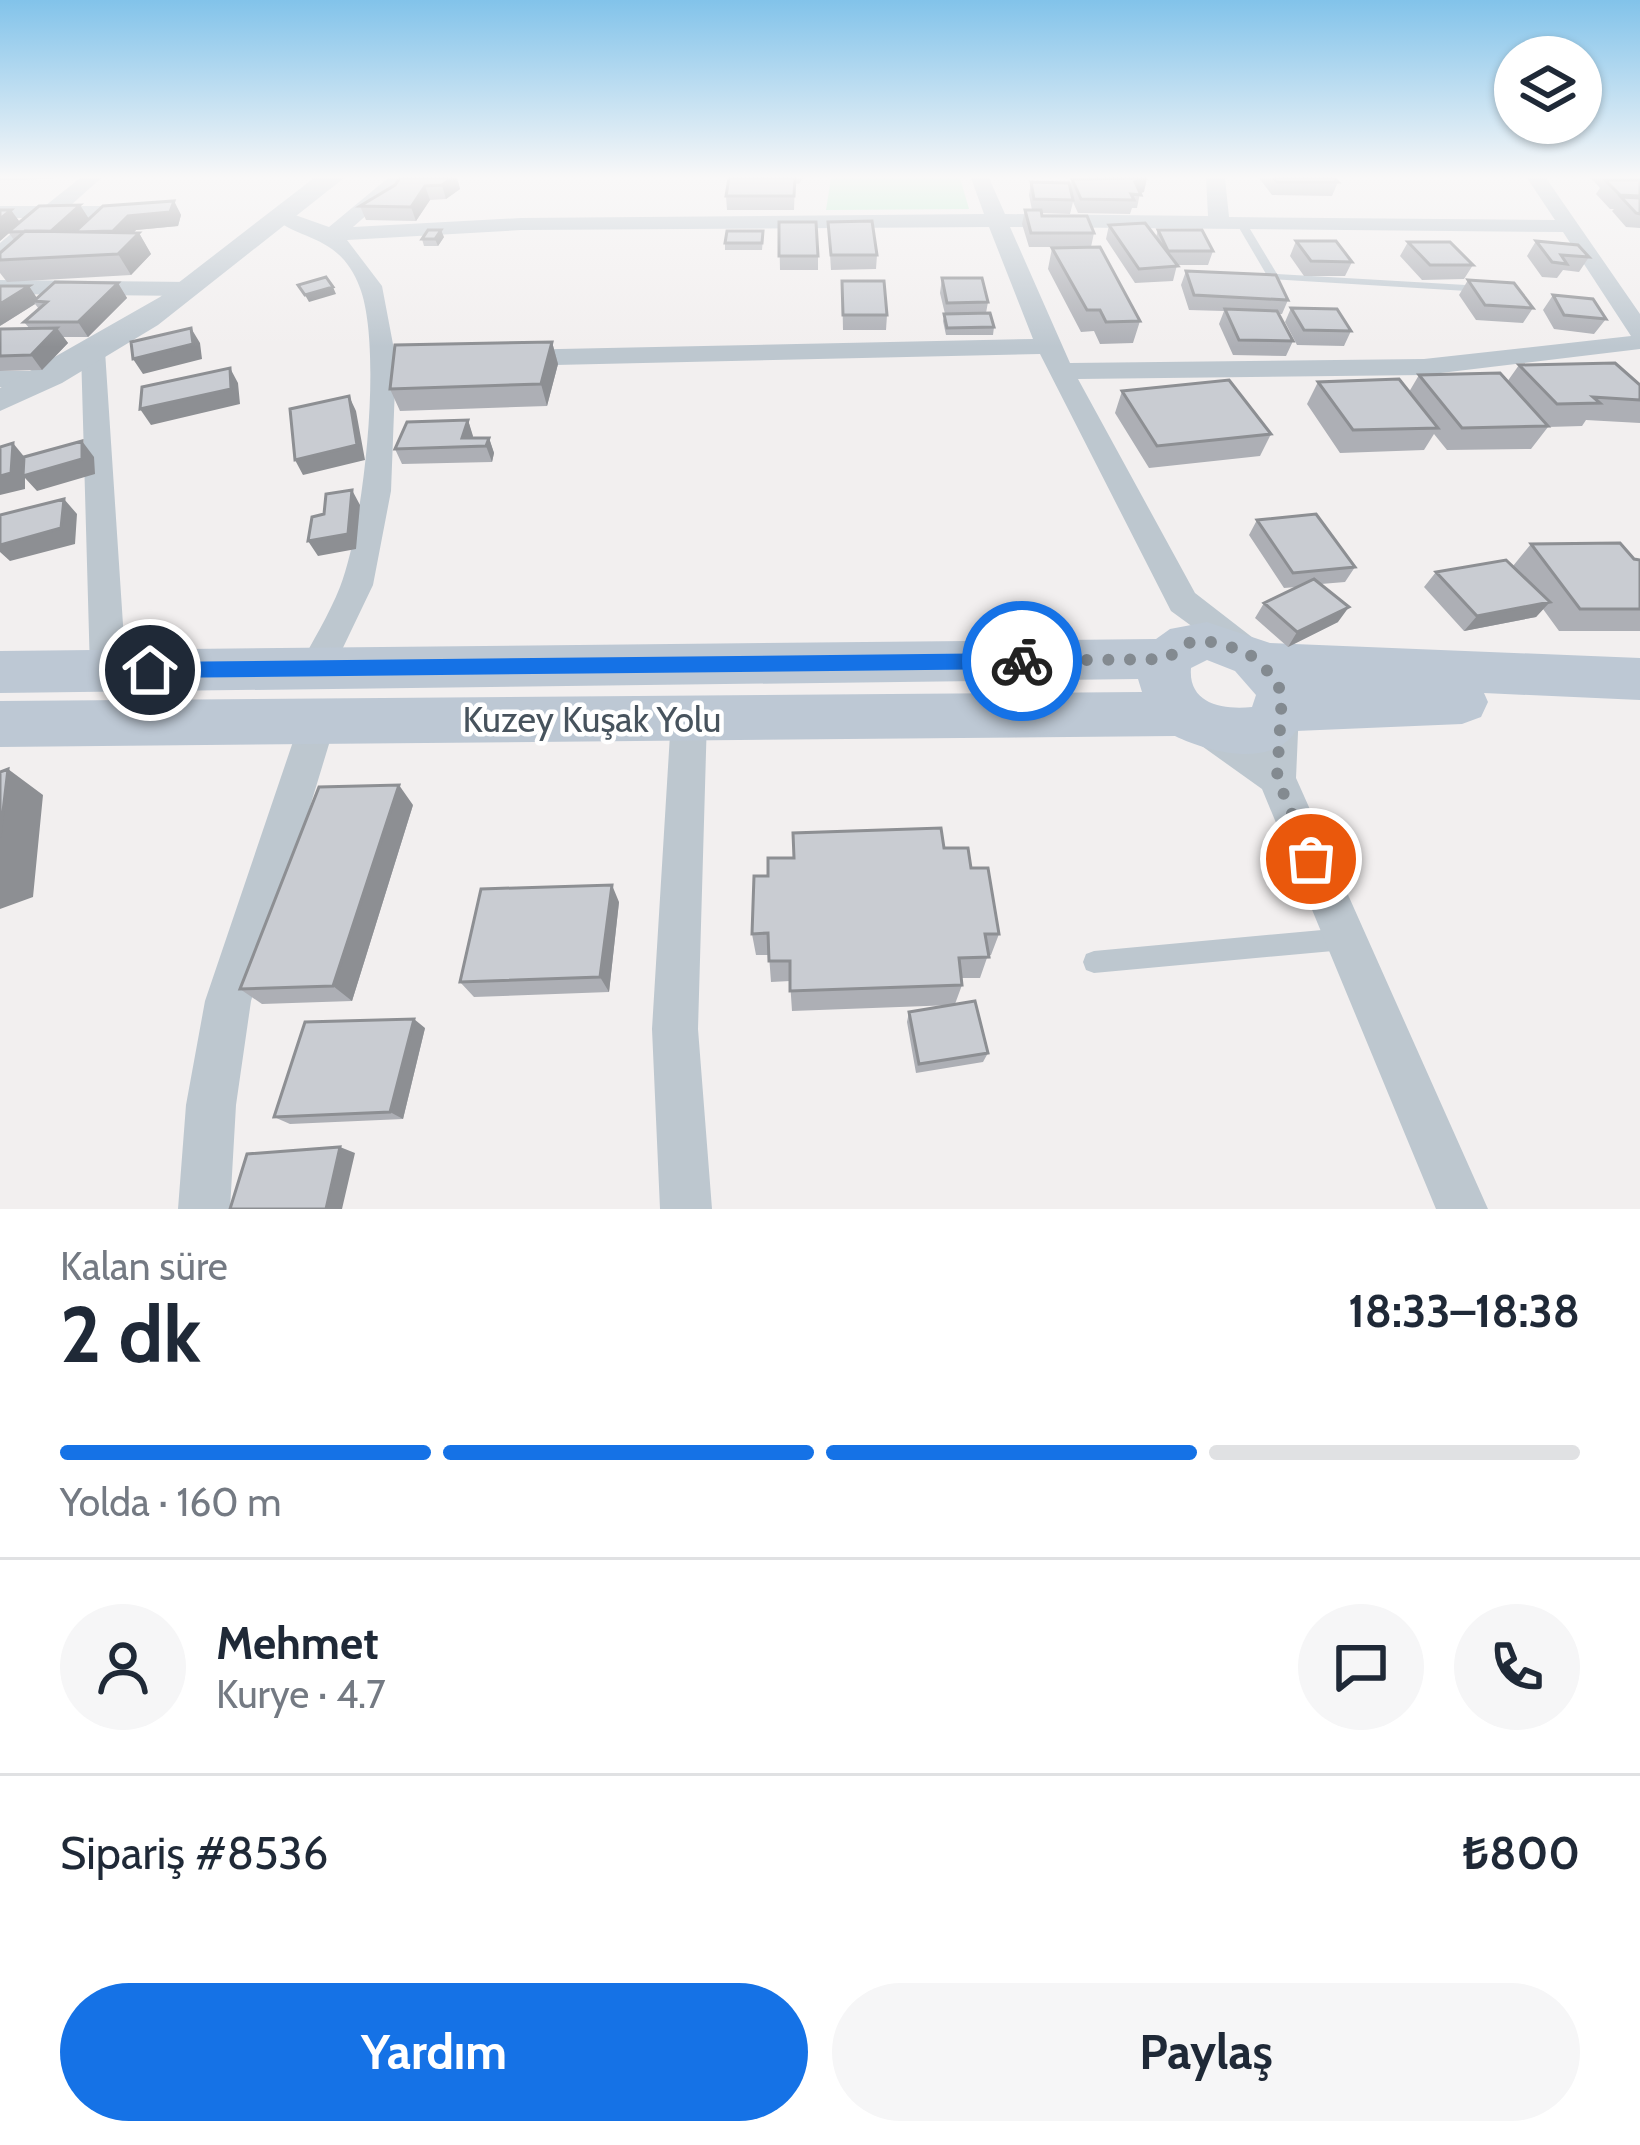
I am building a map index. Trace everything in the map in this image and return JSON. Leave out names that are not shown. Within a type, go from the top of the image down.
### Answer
[{"type":"main road","name":"Kuzey Kuşak Yolu","points":[[0,672],[108,670],[317,695],[689,718],[1192,719],[1219,732],[1258,732],[1280,683],[1207,641],[1174,637],[317,695],[0,724]]},
{"type":"main road","points":[[1174,637],[1164,686],[1192,719]]},
{"type":"main road","points":[[1280,683],[1640,679]]},
{"type":"main road","points":[[1280,683],[1399,701],[1640,709]]},
{"type":"street","points":[[0,401],[45,380],[191,289],[258,234]]},
{"type":"street","points":[[332,235],[342,234]]},
{"type":"street","points":[[1003,234],[1174,637]]},
{"type":"street","points":[[1574,234],[1640,332]]},
{"type":"street","points":[[203,1209],[211,1105],[228,1001],[317,695],[357,584],[394,360],[371,286],[332,235]]},
{"type":"street","points":[[0,287],[191,289]]},
{"type":"street","points":[[476,359],[1054,359],[1400,367],[1556,359],[1640,342]]},
{"type":"street","points":[[93,351],[108,670]]},
{"type":"street","points":[[0,379],[45,380]]},
{"type":"street","points":[[1280,683],[1277,778],[1462,1209]]},
{"type":"street","points":[[686,1209],[675,1029],[689,718]]},
{"type":"street","points":[[1192,719],[1277,778]]},
{"type":"lane","points":[[1240,234],[1273,277],[1492,290]]},
{"type":"lane","points":[[1094,962],[1345,939]]},
{"type":"building","points":[[21,234],[138,234],[118,254],[0,260],[0,253]]},
{"type":"building","points":[[726,234],[763,234],[762,243],[725,243]]},
{"type":"building","points":[[779,234],[817,234],[818,256],[779,256]]},
{"type":"building","points":[[829,234],[874,234],[877,255],[831,255]]},
{"type":"building","points":[[1115,234],[1154,234],[1178,266],[1139,269]]},
{"type":"building","points":[[1160,234],[1204,234],[1213,251],[1168,251]]},
{"type":"building","points":[[1296,241],[1336,241],[1352,262],[1311,261]]},
{"type":"building","points":[[1536,241],[1578,245],[1589,257],[1561,255],[1567,264],[1552,262]]},
{"type":"building","points":[[1408,242],[1450,242],[1473,265],[1430,265]]},
{"type":"building","points":[[1100,247],[1140,321],[1106,322],[1100,310],[1087,310],[1052,248]]},
{"type":"building","points":[[1186,271],[1276,275],[1288,300],[1194,295]]},
{"type":"building","points":[[326,277],[333,287],[305,295],[298,285]]},
{"type":"building","points":[[942,278],[982,278],[988,302],[947,303]]},
{"type":"building","points":[[1468,280],[1514,283],[1533,308],[1485,305]]},
{"type":"building","points":[[842,281],[884,281],[887,315],[843,315]]},
{"type":"building","points":[[55,282],[118,283],[78,322],[24,322],[47,302],[34,301]]},
{"type":"building","points":[[0,286],[29,286],[0,304]]},
{"type":"building","points":[[1553,295],[1593,299],[1606,319],[1564,315]]},
{"type":"building","points":[[1291,308],[1337,309],[1351,331],[1304,330]]},
{"type":"building","points":[[1225,309],[1277,311],[1293,341],[1239,340]]},
{"type":"building","points":[[990,313],[994,327],[947,328],[944,314]]},
{"type":"building","points":[[57,328],[31,355],[0,356],[0,329]]},
{"type":"building","points":[[191,328],[193,344],[133,359],[131,342]]},
{"type":"building","points":[[552,342],[541,384],[390,389],[395,345]]},
{"type":"building","points":[[1615,363],[1640,385],[1640,400],[1593,397],[1600,403],[1557,404],[1519,365]]},
{"type":"building","points":[[230,368],[231,389],[140,409],[142,387]]},
{"type":"building","points":[[1500,373],[1548,426],[1462,428],[1419,375]]},
{"type":"building","points":[[1399,379],[1438,428],[1353,430],[1318,382]]},
{"type":"building","points":[[1229,380],[1271,434],[1157,446],[1122,391]]},
{"type":"building","points":[[349,396],[357,445],[295,460],[290,409]]},
{"type":"building","points":[[468,420],[462,438],[489,438],[486,446],[395,449],[407,422]]},
{"type":"building","points":[[82,441],[82,459],[23,476],[24,457]]},
{"type":"building","points":[[13,443],[11,473],[0,476],[0,447]]},
{"type":"building","points":[[352,490],[348,534],[308,541],[312,517],[324,514],[326,494]]},
{"type":"building","points":[[64,499],[61,528],[0,545],[0,515]]},
{"type":"building","points":[[1316,514],[1355,567],[1293,573],[1257,520]]},
{"type":"building","points":[[1620,543],[1640,560],[1640,609],[1580,609],[1531,544]]},
{"type":"building","points":[[1506,560],[1550,602],[1477,616],[1436,572]]},
{"type":"building","points":[[1314,579],[1349,607],[1297,632],[1264,603]]},
{"type":"building","points":[[8,769],[0,837],[0,772]]},
{"type":"building","points":[[399,785],[333,986],[240,989],[319,787]]},
{"type":"building","points":[[941,828],[944,848],[968,848],[971,868],[988,868],[999,934],[985,934],[989,957],[959,958],[962,985],[790,991],[790,961],[769,961],[768,933],[752,934],[754,876],[768,876],[768,858],[794,858],[793,833]]},
{"type":"building","points":[[612,885],[600,977],[460,982],[481,889]]},
{"type":"building","points":[[975,1001],[988,1053],[919,1064],[909,1012]]},
{"type":"building","points":[[414,1019],[390,1112],[274,1117],[305,1022]]},
{"type":"building","points":[[340,1147],[326,1209],[230,1209],[247,1154]]},
{"type":"way so far","points":[[1022,661],[1166,659],[1188,643],[1207,641],[1246,651],[1263,663],[1282,695],[1277,778],[1311,859]]},
{"type":"route","points":[[150,670],[1022,661]]}]
